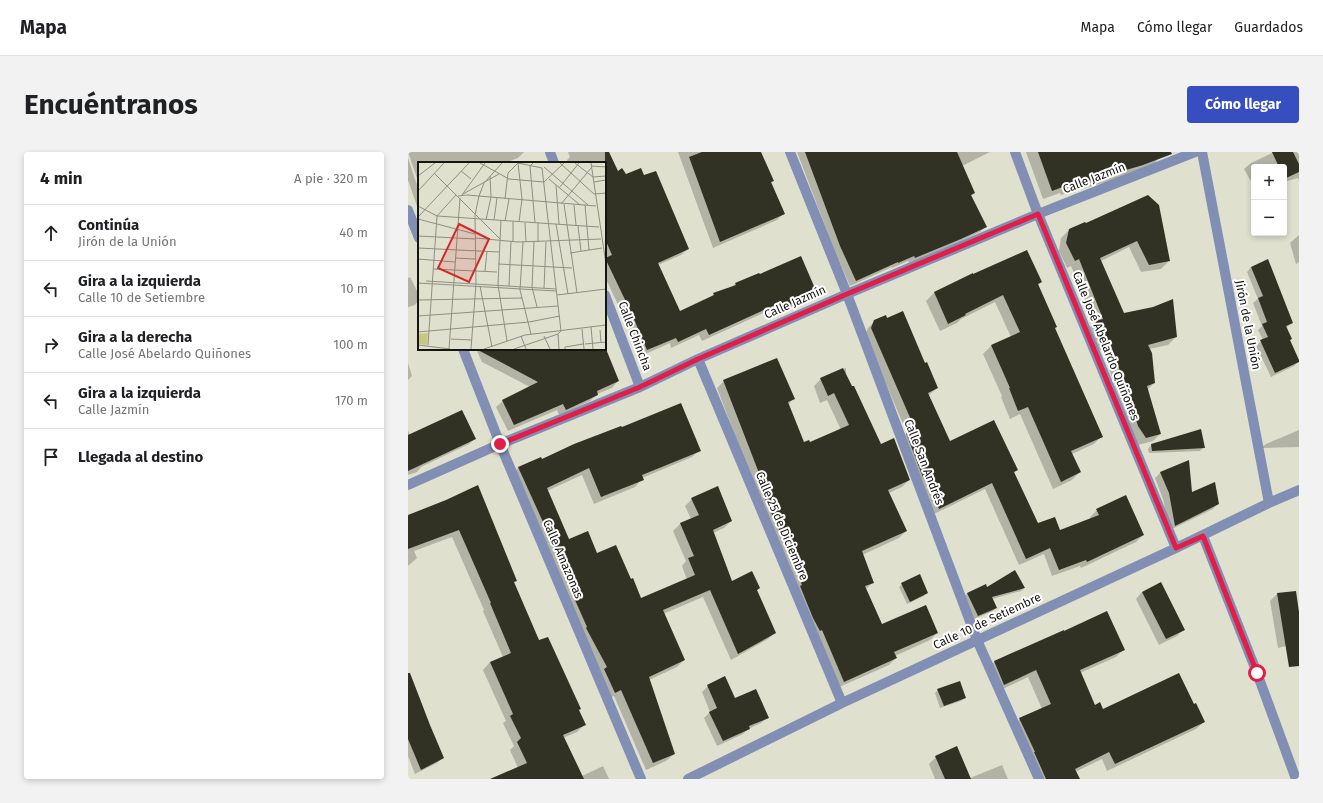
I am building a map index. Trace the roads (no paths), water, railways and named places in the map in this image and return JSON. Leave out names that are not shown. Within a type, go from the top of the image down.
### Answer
[{"type":"street","points":[[550,152],[554,162]]},
{"type":"street","name":"Calle San Andrés","points":[[790,152],[847,294],[977,640],[1039,779]]},
{"type":"street","name":"Calle José Abelardo Quiñones","points":[[1015,152],[1038,214],[1176,548]]},
{"type":"street","name":"Calle Jazmín","points":[[408,485],[500,444],[640,387],[698,359],[847,294],[1038,214],[1195,152]]},
{"type":"street","name":"Jirón de la Unión","points":[[1202,152],[1268,503]]},
{"type":"street","points":[[408,210],[418,235]]},
{"type":"street","name":"Calle Chincha","points":[[606,298],[640,387]]},
{"type":"street","name":"Calle Amazonas","points":[[463,350],[500,444],[641,779]]},
{"type":"street","name":"Calle 25 de Diciembre","points":[[698,359],[842,703]]},
{"type":"street","name":"Calle 10 de Setiembre","points":[[688,779],[842,703],[1203,536],[1268,503],[1299,490]]},
{"type":"street","points":[[1203,536],[1257,673],[1296,779]]}]
